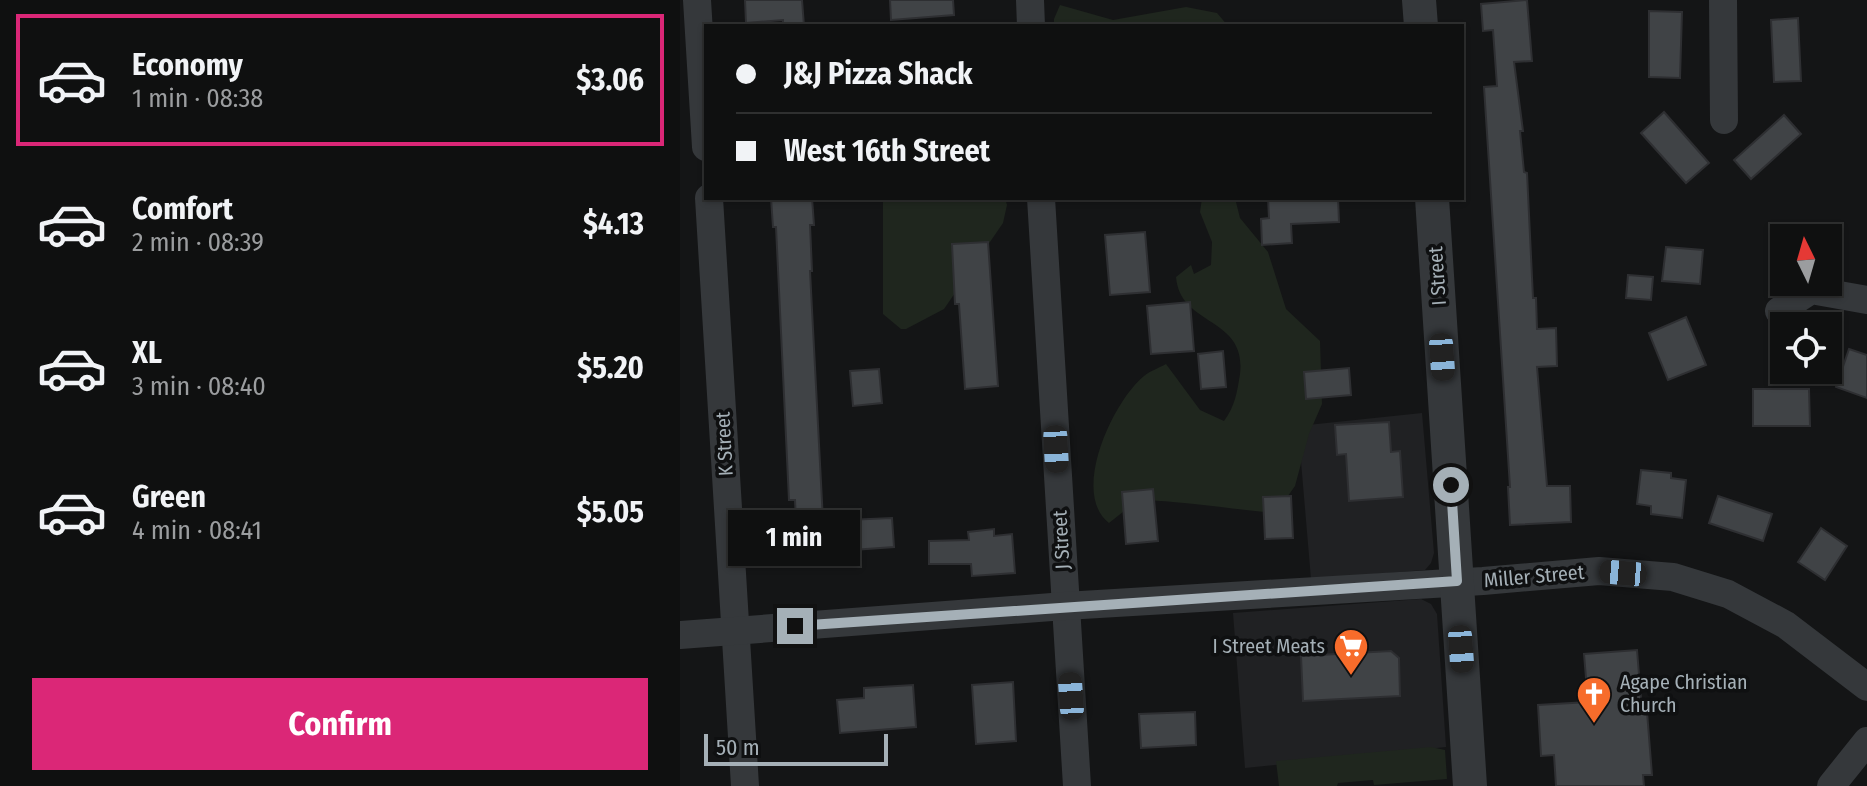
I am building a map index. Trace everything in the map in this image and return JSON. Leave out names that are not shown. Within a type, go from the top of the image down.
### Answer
[{"type":"street","points":[[697,0],[704,114]]},
{"type":"street","points":[[1030,0],[1031,24]]},
{"type":"street","points":[[1419,0],[1421,24]]},
{"type":"street","points":[[1723,0],[1724,120]]},
{"type":"street","name":"K Street","points":[[709,200],[745,786]]},
{"type":"street","name":"J Street","points":[[1041,200],[1077,786]]},
{"type":"street","name":"I Street","points":[[1432,200],[1470,786]]},
{"type":"street","points":[[1779,311],[1811,290],[1867,300]]},
{"type":"street","name":"Miller Street","points":[[680,635],[1599,571],[1673,577],[1728,594],[1786,625],[1867,687]]},
{"type":"street","points":[[1831,786],[1867,741]]},
{"type":"shaded area","points":[[1060,5],[1113,20],[1186,7],[1217,13],[1226,24],[1054,24]]},
{"type":"shaded area","points":[[883,200],[1006,200],[1003,223],[944,309],[906,329],[901,329],[883,314]]},
{"type":"shaded area","points":[[1202,200],[1236,200],[1240,218],[1268,252],[1286,309],[1320,341],[1322,404],[1309,434],[1295,486],[1276,513],[1138,500],[1109,523],[1098,509],[1094,491],[1100,448],[1120,405],[1144,376],[1166,364],[1200,410],[1224,421],[1235,399],[1240,374],[1239,355],[1234,341],[1189,305],[1180,293],[1176,277],[1191,265],[1194,274],[1211,265],[1212,242],[1200,212]]},
{"type":"shaded area","points":[[1422,413],[1434,553],[1431,563],[1425,570],[1311,579],[1298,426]]},
{"type":"shaded area","points":[[1421,599],[1431,604],[1437,614],[1446,747],[1245,768],[1233,613]]},
{"type":"shaded area","points":[[1431,747],[1445,750],[1447,779],[1374,785],[1373,780],[1338,783],[1337,786],[1279,786],[1276,761]]},
{"type":"building","points":[[745,0],[802,0],[804,24],[783,24],[783,20],[746,23]]},
{"type":"building","points":[[890,0],[953,0],[954,15],[891,20]]},
{"type":"building","points":[[1527,0],[1532,61],[1514,62],[1523,131],[1520,131],[1524,172],[1527,173],[1537,329],[1556,328],[1557,366],[1537,367],[1547,486],[1570,486],[1571,522],[1510,525],[1484,87],[1497,86],[1493,30],[1483,31],[1481,4]]},
{"type":"building","points":[[1649,11],[1682,12],[1680,78],[1649,77]]},
{"type":"building","points":[[1798,18],[1801,81],[1774,82],[1771,20]]},
{"type":"building","points":[[1664,112],[1709,163],[1686,183],[1641,133]]},
{"type":"building","points":[[1784,115],[1801,134],[1751,179],[1734,160]]},
{"type":"building","points":[[771,200],[812,200],[814,225],[810,225],[810,271],[823,521],[892,518],[894,547],[853,550],[853,558],[798,560],[795,500],[789,500],[776,227],[773,227]]},
{"type":"building","points":[[1268,200],[1338,200],[1339,222],[1291,224],[1292,243],[1262,245],[1261,219],[1269,218]]},
{"type":"building","points":[[1145,232],[1150,292],[1110,295],[1105,235]]},
{"type":"building","points":[[988,242],[998,386],[965,389],[952,244]]},
{"type":"building","points":[[1666,247],[1703,250],[1700,284],[1662,281]]},
{"type":"building","points":[[1628,275],[1653,277],[1651,300],[1626,298]]},
{"type":"building","points":[[1190,302],[1194,351],[1151,354],[1147,306]]},
{"type":"building","points":[[1686,317],[1706,365],[1668,380],[1649,333]]},
{"type":"building","points":[[1849,349],[1867,355],[1867,398],[1836,387],[1842,384],[1842,369]]},
{"type":"building","points":[[1223,351],[1226,387],[1201,389],[1198,354]]},
{"type":"building","points":[[1349,368],[1351,395],[1306,399],[1304,372]]},
{"type":"building","points":[[879,369],[882,403],[853,406],[850,371]]},
{"type":"building","points":[[1753,389],[1809,389],[1810,426],[1753,426]]},
{"type":"building","points":[[1389,422],[1391,452],[1400,451],[1403,497],[1349,501],[1346,454],[1337,455],[1335,425]]},
{"type":"building","points":[[1641,470],[1671,473],[1671,478],[1686,480],[1682,518],[1651,514],[1651,506],[1637,504]]},
{"type":"building","points":[[1153,489],[1158,541],[1126,544],[1122,492]]},
{"type":"building","points":[[1291,496],[1293,538],[1265,539],[1263,497]]},
{"type":"building","points":[[1718,496],[1772,514],[1763,541],[1709,523]]},
{"type":"building","points":[[1821,528],[1847,546],[1825,580],[1798,562]]},
{"type":"building","points":[[994,529],[994,536],[1012,534],[1015,573],[972,576],[971,564],[929,564],[929,541],[969,540],[968,532]]},
{"type":"building","name":"Agape Christian Church","points":[[1637,650],[1641,699],[1646,699],[1652,775],[1643,775],[1644,786],[1556,786],[1554,755],[1541,756],[1538,705],[1588,702],[1584,654]]},
{"type":"building","name":"I Street Meats","points":[[1391,651],[1399,658],[1400,696],[1303,701],[1301,656]]},
{"type":"building","points":[[1013,682],[1016,741],[976,744],[972,685]]},
{"type":"building","points":[[913,685],[916,727],[840,733],[837,700],[864,698],[864,688]]},
{"type":"building","points":[[1195,712],[1196,745],[1141,748],[1139,714]]},
{"type":"place","name":"I Street Meats","points":[[1351,677]]},
{"type":"place","name":"Agape Christian Church","points":[[1594,725]]},
{"type":"route","points":[[795,626],[1457,581],[1451,485]]}]
